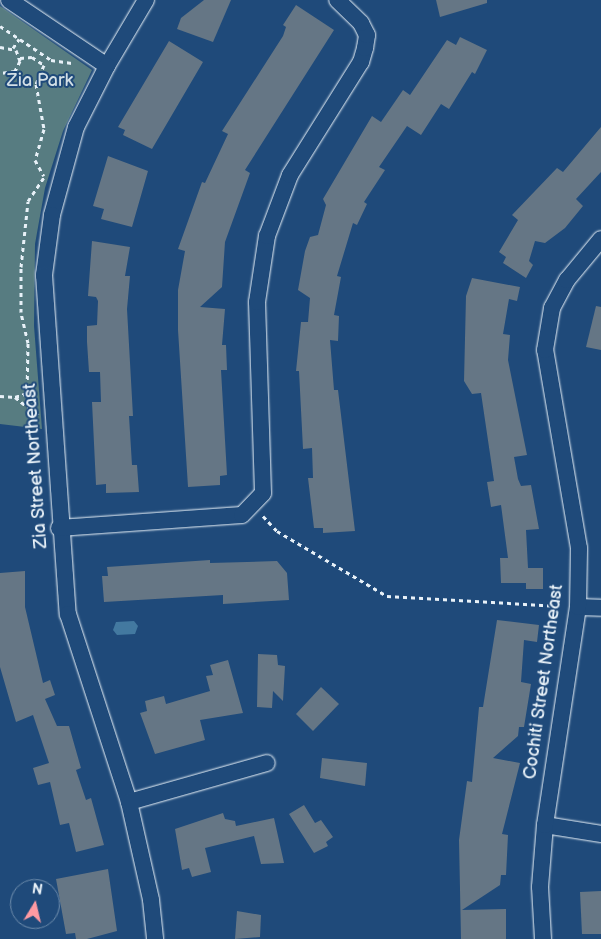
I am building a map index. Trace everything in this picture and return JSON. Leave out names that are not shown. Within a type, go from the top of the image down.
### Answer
[{"type":"street","points":[[9,0],[107,66]]},
{"type":"street","name":"Zia Street Northeast","points":[[146,0],[107,66],[76,127],[59,183],[44,275],[59,528],[68,614],[129,802],[151,900],[155,939]]},
{"type":"street","points":[[59,528],[242,515],[254,506],[262,494],[264,474],[257,328],[267,236],[290,175],[360,62],[367,35],[361,23],[337,0]]},
{"type":"street","name":"Cochiti Street Northeast","points":[[543,939],[540,887],[545,825],[578,607],[578,548],[545,350],[552,308],[567,280],[601,239]]},
{"type":"street","points":[[578,607],[601,608]]},
{"type":"street","points":[[129,802],[267,763]]},
{"type":"street","points":[[545,825],[601,834]]},
{"type":"path","points":[[0,26],[51,60],[78,64]]},
{"type":"path","points":[[13,48],[19,39]]},
{"type":"path","points":[[0,47],[13,48]]},
{"type":"path","points":[[13,48],[20,58]]},
{"type":"path","points":[[38,59],[42,53]]},
{"type":"path","points":[[20,58],[38,59],[44,65],[36,89],[44,129],[36,160],[44,176],[59,183]]},
{"type":"path","points":[[0,73],[15,71],[20,58]]},
{"type":"path","points":[[33,411],[27,394],[28,344],[21,312],[21,267],[28,201],[44,176]]},
{"type":"path","points":[[0,396],[14,397],[27,394]]},
{"type":"path","points":[[14,397],[33,411],[52,417]]},
{"type":"path","points":[[254,506],[277,531],[387,596],[578,607]]},
{"type":"green space","name":"Zia Park","points":[[0,6],[92,70],[63,131],[45,188],[35,244],[34,326],[42,429],[0,424]]},
{"type":"water","points":[[134,621],[138,626],[135,634],[117,635],[113,630],[116,622]]},
{"type":"building","points":[[204,0],[231,0],[213,42],[177,29],[181,18]]},
{"type":"building","points":[[436,0],[487,0],[487,3],[440,17]]},
{"type":"building","points":[[296,5],[334,30],[245,170],[250,173],[225,242],[222,287],[200,307],[225,309],[222,345],[226,345],[227,370],[221,370],[227,475],[220,476],[220,485],[188,487],[178,330],[178,290],[185,251],[178,249],[202,182],[205,183],[228,134],[222,131],[283,36],[286,27],[283,25]]},
{"type":"building","points":[[460,37],[487,50],[475,74],[472,72],[449,109],[441,104],[421,135],[407,126],[379,167],[385,170],[364,202],[367,204],[357,225],[353,223],[337,276],[341,277],[334,315],[339,316],[338,341],[330,340],[334,390],[338,390],[355,531],[323,533],[323,528],[314,528],[308,478],[313,478],[312,448],[303,449],[299,371],[296,371],[301,322],[308,322],[310,298],[298,290],[305,251],[310,237],[318,235],[326,205],[323,199],[372,116],[381,122],[403,90],[410,95],[447,40],[456,45]]},
{"type":"building","points":[[169,41],[203,62],[152,149],[123,135],[125,130],[118,127]]},
{"type":"building","points":[[601,127],[601,172],[576,199],[583,206],[565,228],[545,243],[535,241],[529,261],[533,265],[526,278],[503,263],[506,257],[499,252],[518,220],[512,215],[557,168],[563,172]]},
{"type":"building","points":[[108,156],[148,171],[132,227],[101,219],[104,209],[93,206]]},
{"type":"building","points":[[92,241],[130,247],[125,276],[130,276],[127,309],[133,416],[129,416],[132,465],[137,465],[139,492],[106,493],[106,484],[96,485],[92,402],[101,402],[100,372],[89,372],[87,342],[87,326],[97,325],[98,301],[96,297],[88,296]]},
{"type":"building","points":[[472,278],[520,287],[517,301],[509,299],[503,334],[510,335],[508,360],[527,455],[514,457],[518,479],[521,486],[531,485],[539,529],[526,530],[528,568],[543,568],[543,589],[526,589],[526,583],[501,583],[500,558],[508,558],[501,505],[491,507],[487,482],[494,481],[481,393],[472,394],[464,381],[466,296]]},
{"type":"building","points":[[596,306],[601,307],[601,350],[586,347]]},
{"type":"building","points":[[210,560],[210,563],[277,561],[287,573],[289,600],[223,604],[223,595],[104,602],[102,576],[108,576],[107,567]]},
{"type":"building","points":[[25,571],[25,607],[43,683],[50,680],[55,695],[45,699],[57,726],[69,726],[81,768],[76,770],[86,800],[91,798],[104,845],[76,852],[69,823],[60,825],[50,782],[38,785],[33,768],[49,763],[33,715],[16,722],[0,667],[0,573]]},
{"type":"building","points":[[497,620],[539,625],[537,642],[524,640],[521,682],[531,684],[524,727],[519,727],[518,736],[493,758],[520,763],[502,834],[508,835],[506,875],[501,875],[500,885],[462,910],[506,909],[506,939],[461,939],[459,840],[467,781],[472,782],[479,707],[483,707]]},
{"type":"building","points":[[258,654],[277,655],[278,665],[285,666],[283,701],[273,691],[272,708],[257,707]]},
{"type":"building","points":[[228,660],[243,713],[200,720],[205,740],[155,754],[140,713],[147,711],[145,701],[164,696],[166,704],[210,691],[206,676],[213,675],[210,665]]},
{"type":"building","points":[[321,687],[339,704],[313,731],[296,714]]},
{"type":"building","points":[[322,758],[367,763],[365,786],[320,778]]},
{"type":"building","points":[[304,805],[315,823],[321,820],[333,837],[326,842],[328,846],[314,853],[289,814]]},
{"type":"building","points":[[223,813],[225,819],[235,821],[236,826],[274,818],[284,863],[261,864],[254,836],[205,848],[211,872],[192,877],[189,868],[182,870],[175,829]]},
{"type":"building","points":[[108,869],[117,931],[87,939],[76,939],[75,933],[66,934],[60,901],[60,879],[56,879]]},
{"type":"building","points":[[601,891],[601,934],[582,934],[580,892]]},
{"type":"building","points":[[237,911],[261,915],[260,937],[235,939]]}]
